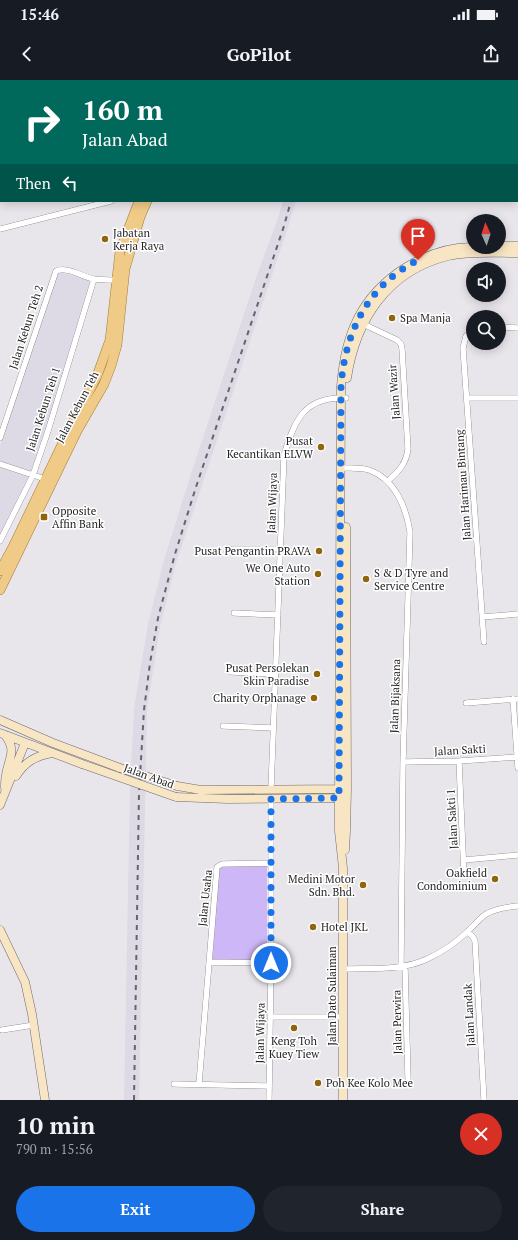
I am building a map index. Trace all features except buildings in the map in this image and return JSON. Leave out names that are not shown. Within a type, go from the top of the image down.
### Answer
[{"type":"main road","name":"Jalan Kebun Teh","points":[[0,590],[20,552],[49,480],[97,376],[110,340],[120,250],[139,202]]},
{"type":"main road","name":"Jalan Kebun Teh","points":[[0,571],[49,480],[104,384],[117,345],[125,269],[140,217],[147,202]]},
{"type":"street","points":[[0,229],[108,202]]},
{"type":"street","points":[[506,246],[518,246]]},
{"type":"street","name":"Jalan Dato Sulaiman","points":[[343,1100],[343,868],[339,831],[343,798],[344,398],[351,357],[360,322],[369,301],[380,288],[411,264],[426,256],[443,251],[466,247]]},
{"type":"street","name":"Jalan Dato Sulaiman","points":[[360,322],[397,281],[424,264],[449,256],[464,254],[518,253]]},
{"type":"street","name":"Jalan Kebun Teh 2","points":[[0,438],[55,272],[58,270],[72,272],[94,279]]},
{"type":"street","points":[[94,279],[116,280]]},
{"type":"street","name":"Jalan Kebun Teh 1","points":[[0,540],[33,475],[48,431],[94,279]]},
{"type":"street","name":"Jalan Wazir","points":[[360,322],[397,340],[401,344],[402,349],[408,449],[403,466],[388,482]]},
{"type":"street","points":[[506,327],[518,328]]},
{"type":"street","name":"Jalan Harimau Bintang","points":[[466,336],[463,348],[468,398],[484,642]]},
{"type":"street","name":"Jalan Wijaya","points":[[271,789],[284,455],[290,436],[301,415],[311,404],[326,400],[344,398]]},
{"type":"street","points":[[468,398],[518,398]]},
{"type":"street","points":[[0,464],[49,480]]},
{"type":"street","name":"Jalan Bijaksana","points":[[344,468],[361,468],[370,471],[388,482],[402,503],[410,532],[403,762],[403,966]]},
{"type":"street","name":"Jalan Wijaya","points":[[233,549],[280,549]]},
{"type":"street","points":[[234,613],[278,615]]},
{"type":"street","points":[[482,617],[518,614]]},
{"type":"street","points":[[231,672],[275,674]]},
{"type":"street","points":[[466,703],[515,699],[518,768]]},
{"type":"street","points":[[0,720],[71,750],[120,768],[177,786],[201,790],[343,789]]},
{"type":"street","points":[[223,726],[273,728]]},
{"type":"street","points":[[2,734],[10,742],[12,752],[6,775],[4,794]]},
{"type":"street","name":"Jalan Abad","points":[[2,734],[176,797],[271,799],[343,798]]},
{"type":"street","points":[[0,805],[25,743],[32,741],[46,745],[53,743]]},
{"type":"street","points":[[4,794],[21,768],[28,761],[41,755],[52,753]]},
{"type":"street","name":"Jalan Sakti","points":[[403,762],[459,761],[517,757]]},
{"type":"street","name":"Jalan Sakti 1","points":[[459,761],[464,875]]},
{"type":"street","name":"Jalan Wijaya","points":[[269,1100],[271,799]]},
{"type":"street","points":[[464,860],[518,855]]},
{"type":"street","name":"Jalan Usaha","points":[[199,1084],[217,867],[222,864],[271,863]]},
{"type":"street","points":[[343,969],[403,966],[427,959],[448,948],[468,932],[487,913],[496,909],[518,906]]},
{"type":"street","points":[[0,930],[25,982],[34,1025],[45,1100]]},
{"type":"street","name":"Jalan Landak","points":[[468,932],[475,941],[484,1100]]},
{"type":"street","points":[[209,962],[271,963]]},
{"type":"street","name":"Jalan Perwira","points":[[403,966],[408,1078]]},
{"type":"street","points":[[270,1017],[342,1017]]},
{"type":"street","points":[[2,1030],[34,1025]]},
{"type":"street","points":[[174,1084],[269,1086]]},
{"type":"shaded area","points":[[283,202],[296,202],[176,563],[160,627],[147,709],[139,1100],[124,1100],[130,791],[134,709],[148,624],[164,560],[191,474],[257,275]]},
{"type":"shaded area","points":[[60,272],[90,281],[49,419],[31,471],[0,534],[0,446],[58,273]]},
{"type":"shaded area","points":[[267,866],[267,961],[212,960],[219,867]]},
{"type":"railway","points":[[134,1100],[139,793],[144,710],[150,663],[158,618],[175,554],[291,202]]},
{"type":"place","name":"Jabatan Kerja Raya","points":[[105,239]]},
{"type":"place","name":"Spa Manja","points":[[392,318]]},
{"type":"place","name":"Pusat Kecantikan ELVW","points":[[321,447]]},
{"type":"place","name":"Opposite Affin Bank","points":[[44,517]]},
{"type":"place","name":"Pusat Pengantin PRAVA","points":[[319,551]]},
{"type":"place","name":"We One Auto Station","points":[[318,574]]},
{"type":"place","name":"S & D Tyre and Service Centre","points":[[366,579]]},
{"type":"place","name":"Pusat Persolekan Skin Paradise","points":[[317,674]]},
{"type":"place","name":"Charity Orphanage","points":[[314,698]]},
{"type":"place","name":"Oakfield Condominium","points":[[495,879]]},
{"type":"place","name":"Medini Motor Sdn. Bhd.","points":[[363,885]]},
{"type":"place","name":"Hotel JKL","points":[[313,927]]},
{"type":"place","name":"Keng Toh Kuey Tiew","points":[[294,1028]]},
{"type":"place","name":"Poh Kee Kolo Mee","points":[[318,1083]]},
{"type":"route","points":[[271,963],[271,799],[339,798],[341,386],[345,357],[353,328],[358,317],[369,301],[380,288],[402,270],[418,260]]}]
